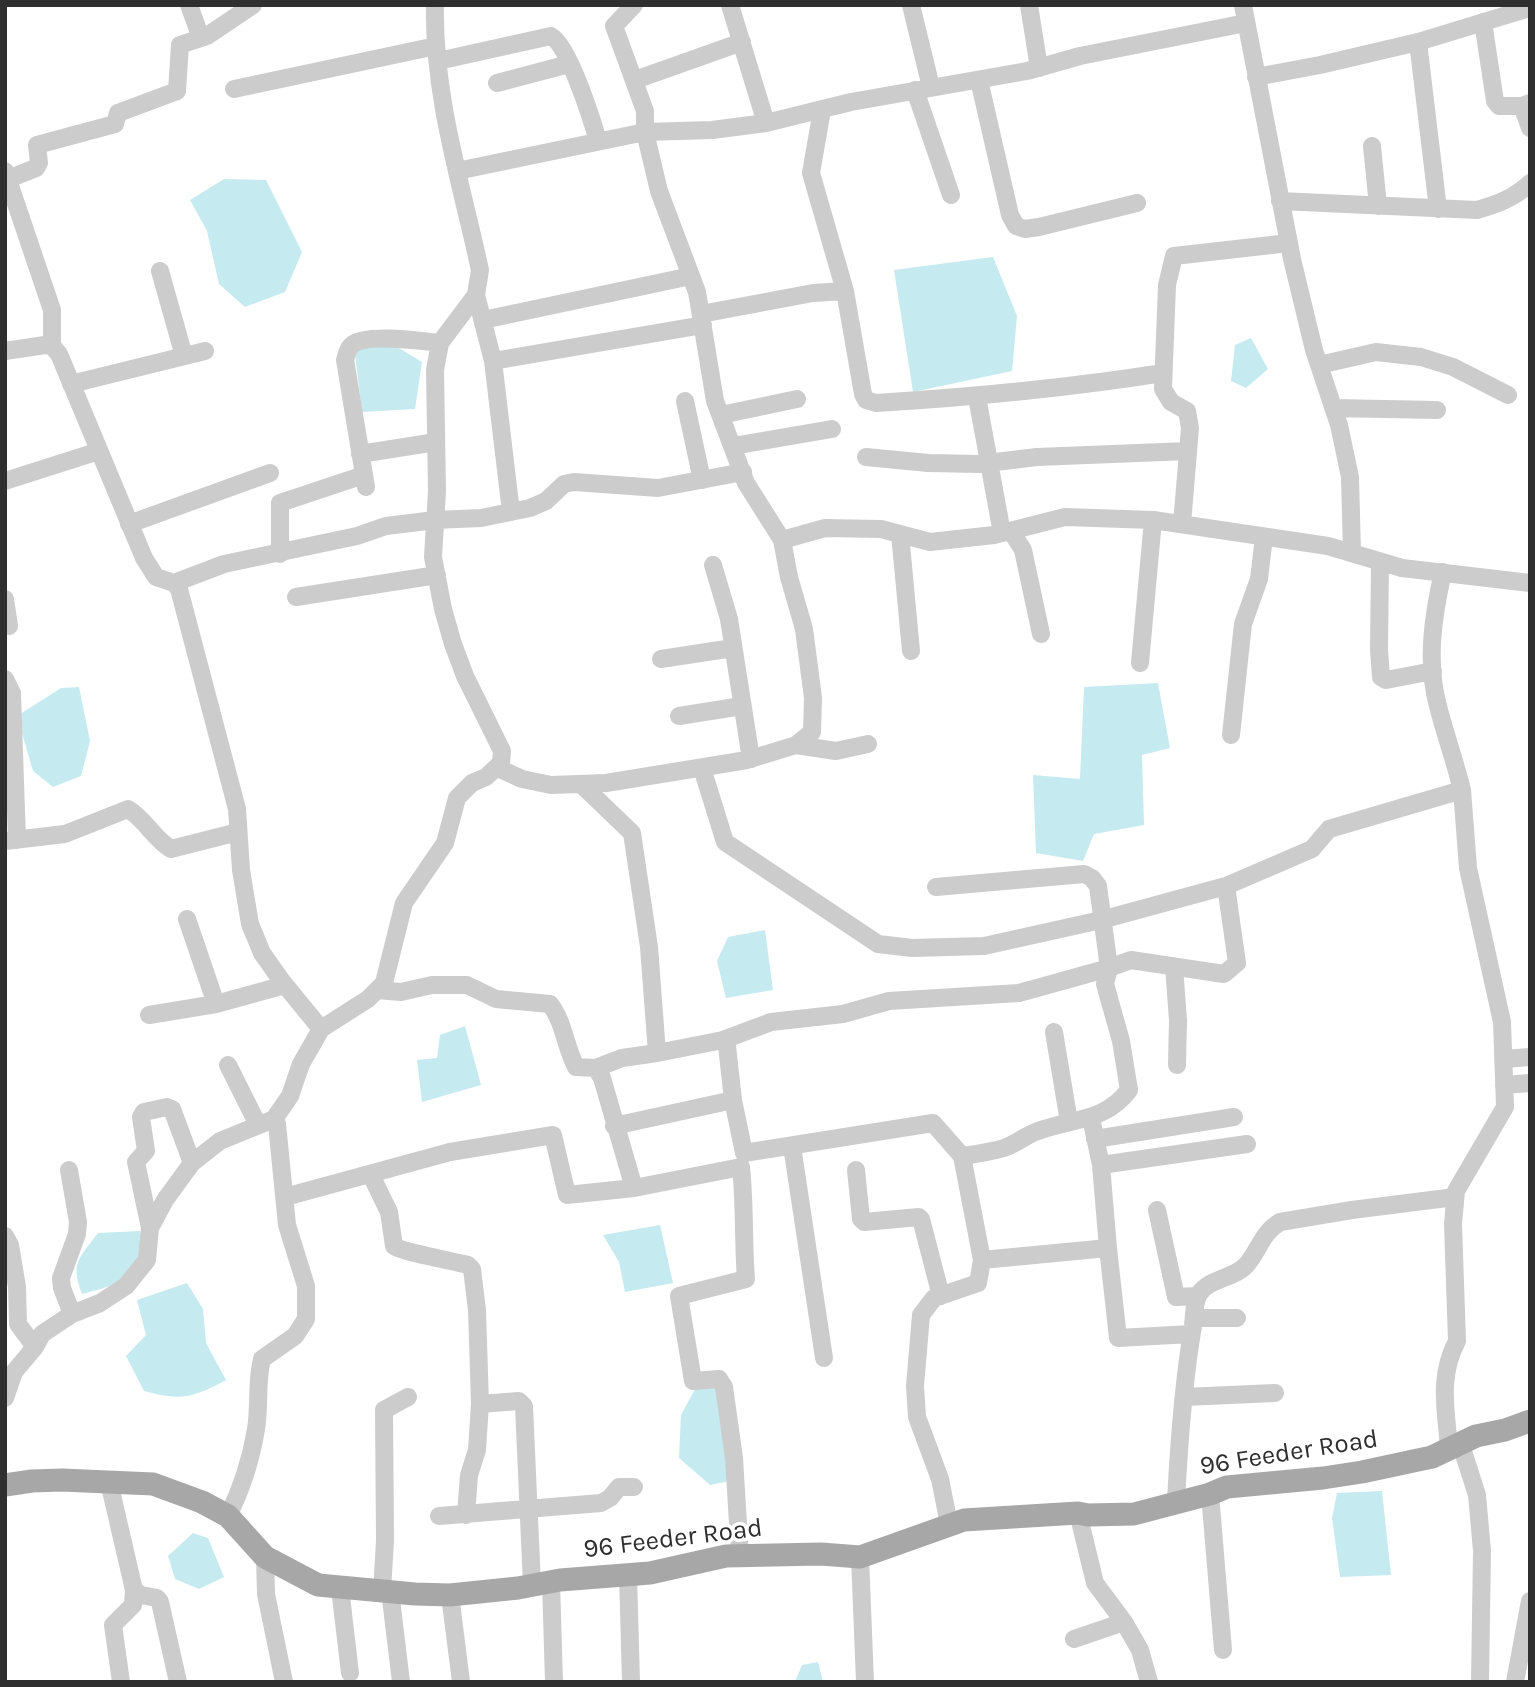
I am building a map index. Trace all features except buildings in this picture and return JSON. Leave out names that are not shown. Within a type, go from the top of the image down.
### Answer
[{"type":"main road","name":"96 Feeder Road","points":[[5,1485],[32,1481],[153,1484],[202,1502],[228,1516],[265,1557],[318,1585],[450,1595],[628,1575],[715,1558],[821,1554],[860,1558],[949,1524],[988,1516],[1134,1514],[1227,1487],[1323,1478],[1432,1457],[1454,1445],[1530,1421]]},
{"type":"street","points":[[189,5],[201,38]]},
{"type":"street","points":[[435,5],[444,116],[480,270],[476,295],[493,360],[511,512]]},
{"type":"street","points":[[498,768],[523,779],[551,785],[606,783],[751,759],[796,745],[812,732],[813,698],[804,629],[782,540],[747,484],[715,401],[698,292],[659,191],[645,132],[645,111],[614,26],[634,5]]},
{"type":"street","points":[[730,5],[766,123]]},
{"type":"street","points":[[911,5],[923,89],[950,195]]},
{"type":"street","points":[[1029,5],[1039,68]]},
{"type":"street","points":[[246,8],[201,38],[180,45],[177,91],[118,113],[115,124],[37,145],[39,163],[36,168],[6,175],[51,310],[52,346],[59,354],[144,558],[156,577],[174,583],[184,604],[237,809],[241,870],[250,924],[262,953],[321,1029]]},
{"type":"street","points":[[1256,77],[1418,42],[1530,8]]},
{"type":"street","points":[[457,171],[645,132],[712,130],[766,123],[923,89],[1039,68],[1244,14],[1289,243],[1350,477],[1352,553]]},
{"type":"street","points":[[1483,22],[1495,101],[1499,106],[1526,104],[1530,128]]},
{"type":"street","points":[[234,89],[551,36],[557,40],[569,64],[589,111],[597,141]]},
{"type":"street","points":[[635,80],[741,42]]},
{"type":"street","points":[[1418,42],[1438,209]]},
{"type":"street","points":[[497,83],[569,64]]},
{"type":"street","points":[[979,80],[1010,215],[1016,226],[1025,229],[1039,227],[1137,203]]},
{"type":"street","points":[[822,110],[811,173],[845,291],[866,400],[876,403],[977,397],[1067,388],[1163,373]]},
{"type":"street","points":[[1372,146],[1378,206]]},
{"type":"street","points":[[1280,201],[1477,210],[1501,204],[1530,183]]},
{"type":"street","points":[[1182,524],[1191,428],[1187,411],[1171,402],[1163,389],[1167,285],[1174,256],[1289,243]]},
{"type":"street","points":[[160,271],[184,356]]},
{"type":"street","points":[[484,320],[691,276]]},
{"type":"street","points":[[493,360],[702,320],[813,293],[845,291]]},
{"type":"street","points":[[150,1228],[165,1200],[192,1163],[220,1141],[266,1122],[290,1096],[301,1064],[321,1029],[368,999],[384,983],[404,903],[445,843],[457,797],[472,783],[501,764],[502,751],[465,676],[453,644],[433,556],[437,491],[435,370],[440,343],[476,295]]},
{"type":"street","points":[[280,554],[280,503],[365,481],[345,360],[347,350],[359,341],[398,338],[440,343]]},
{"type":"street","points":[[5,351],[52,346]]},
{"type":"street","points":[[71,383],[205,351]]},
{"type":"street","points":[[1319,365],[1376,352],[1421,357],[1453,368],[1508,395]]},
{"type":"street","points":[[977,397],[988,463],[1007,532],[1023,550],[1041,634]]},
{"type":"street","points":[[721,415],[797,399]]},
{"type":"street","points":[[685,401],[702,480]]},
{"type":"street","points":[[1333,408],[1437,410]]},
{"type":"street","points":[[733,446],[832,429]]},
{"type":"street","points":[[360,454],[436,442]]},
{"type":"street","points":[[5,481],[99,451]]},
{"type":"street","points":[[866,457],[928,463],[988,463],[1037,457],[1188,451]]},
{"type":"street","points":[[174,583],[224,564],[357,537],[386,526],[481,518],[530,508],[546,501],[557,489],[574,482],[658,488],[743,472]]},
{"type":"street","points":[[129,524],[270,473]]},
{"type":"street","points":[[782,540],[825,528],[881,529],[930,542],[1007,532],[1065,517],[1153,520],[1328,546],[1402,568],[1530,583]]},
{"type":"street","points":[[1140,663],[1153,520]]},
{"type":"street","points":[[900,534],[911,651]]},
{"type":"street","points":[[1231,735],[1243,624],[1259,579],[1264,537]]},
{"type":"street","points":[[1380,562],[1381,677],[1386,680],[1433,671]]},
{"type":"street","points":[[713,565],[729,619],[751,759]]},
{"type":"street","points":[[1443,572],[1433,616],[1433,671],[1437,704],[1462,790],[1468,869],[1502,1022],[1504,1059],[1505,1107],[1456,1191],[1453,1224],[1457,1341],[1450,1354],[1443,1392],[1454,1445],[1477,1495],[1482,1551],[1480,1682]]},
{"type":"street","points":[[296,597],[437,575]]},
{"type":"street","points":[[5,599],[9,626]]},
{"type":"street","points":[[661,659],[733,648]]},
{"type":"street","points":[[5,679],[12,693],[11,841],[65,834],[128,809],[137,815],[163,844],[172,849],[238,832]]},
{"type":"street","points":[[679,716],[742,706]]},
{"type":"street","points":[[796,745],[836,751],[868,744]]},
{"type":"street","points":[[702,768],[725,842],[878,944],[912,948],[984,946],[1101,920],[1226,886],[1312,849],[1329,829],[1462,790]]},
{"type":"street","points":[[581,784],[632,833],[649,947],[657,1053]]},
{"type":"street","points":[[936,887],[1084,874],[1091,877],[1097,886],[1110,968],[1105,984],[1121,1041],[1129,1090],[1119,1104],[1091,1118],[1039,1131],[1006,1147],[962,1157]]},
{"type":"street","points":[[377,990],[401,992],[432,985],[467,985],[496,999],[550,1004],[559,1016],[567,1049],[576,1067],[596,1068],[622,1058],[723,1040],[771,1022],[843,1013],[889,1002],[1019,993],[1130,960],[1224,974],[1237,963],[1226,886]]},
{"type":"street","points":[[187,919],[216,1004]]},
{"type":"street","points":[[1174,967],[1178,1020],[1177,1065]]},
{"type":"street","points":[[149,1015],[216,1004],[285,985]]},
{"type":"street","points":[[1054,1032],[1069,1122]]},
{"type":"street","points":[[723,1040],[727,1046],[733,1100],[744,1153],[933,1123],[962,1157],[982,1260],[978,1283],[934,1298],[921,1315],[915,1386],[918,1417],[940,1479],[949,1524]]},
{"type":"street","points":[[1504,1059],[1530,1057]]},
{"type":"street","points":[[228,1065],[266,1122],[277,1124],[287,1225],[306,1286],[306,1319],[295,1336],[262,1359],[258,1374],[257,1427],[244,1484],[228,1516]]},
{"type":"street","points":[[596,1068],[602,1078],[634,1188]]},
{"type":"street","points":[[1504,1086],[1530,1083]]},
{"type":"street","points":[[614,1126],[733,1100]]},
{"type":"street","points":[[5,1398],[14,1372],[42,1334],[72,1314],[100,1303],[126,1286],[147,1260],[150,1228],[136,1162],[146,1151],[141,1117],[144,1112],[167,1107],[172,1109],[192,1163]]},
{"type":"street","points":[[1095,1139],[1234,1117]]},
{"type":"street","points":[[1091,1118],[1101,1165],[1118,1338],[1237,1318]]},
{"type":"street","points":[[285,1197],[450,1152],[553,1135],[567,1195],[634,1188],[741,1167],[746,1279],[680,1296],[693,1381],[719,1379],[724,1387],[734,1458],[740,1556]]},
{"type":"street","points":[[1101,1165],[1247,1144]]},
{"type":"street","points":[[792,1146],[824,1358]]},
{"type":"street","points":[[69,1170],[78,1222],[77,1234],[61,1278],[62,1289],[72,1314]]},
{"type":"street","points":[[856,1170],[861,1219],[864,1222],[919,1217],[921,1219],[940,1296]]},
{"type":"street","points":[[371,1175],[389,1212],[394,1246],[400,1250],[468,1265],[471,1269],[477,1310],[480,1404],[477,1450],[469,1475],[466,1514]]},
{"type":"street","points":[[1177,1501],[1179,1432],[1197,1296],[1205,1288],[1240,1271],[1248,1264],[1262,1237],[1271,1227],[1280,1223],[1352,1210],[1455,1197]]},
{"type":"street","points":[[1157,1210],[1176,1297],[1197,1296]]},
{"type":"street","points":[[5,1236],[10,1245],[18,1287],[18,1324],[35,1347]]},
{"type":"street","points":[[982,1260],[1108,1248]]},
{"type":"street","points":[[1184,1397],[1275,1393]]},
{"type":"street","points":[[401,1682],[386,1591],[384,1410],[408,1397]]},
{"type":"street","points":[[480,1404],[523,1402],[530,1509],[554,1682]]},
{"type":"street","points":[[109,1482],[134,1590],[133,1605],[113,1625],[121,1682]]},
{"type":"street","points":[[439,1516],[601,1503],[610,1498],[619,1487],[635,1487]]},
{"type":"street","points":[[1210,1494],[1223,1650]]},
{"type":"street","points":[[1078,1513],[1095,1583],[1124,1622],[1140,1650],[1149,1682]]},
{"type":"street","points":[[265,1557],[266,1594],[284,1682]]},
{"type":"street","points":[[860,1558],[865,1682]]},
{"type":"street","points":[[628,1575],[631,1682]]},
{"type":"street","points":[[341,1588],[351,1673]]},
{"type":"street","points":[[134,1590],[141,1595],[157,1598],[160,1602],[178,1682]]},
{"type":"street","points":[[450,1595],[461,1682]]},
{"type":"street","points":[[1515,1682],[1530,1601]]},
{"type":"street","points":[[1074,1639],[1124,1622]]},
{"type":"water","points":[[224,179],[266,180],[302,252],[285,292],[245,307],[219,284],[207,231],[190,200]]},
{"type":"water","points":[[993,257],[1017,316],[1012,371],[913,392],[894,270]]},
{"type":"water","points":[[1251,338],[1268,369],[1246,388],[1231,381],[1235,345]]},
{"type":"water","points":[[354,346],[397,347],[422,362],[415,409],[362,412]]},
{"type":"water","points":[[1158,683],[1170,748],[1142,755],[1144,825],[1094,834],[1083,861],[1036,853],[1033,775],[1080,779],[1084,687]]},
{"type":"water","points":[[79,687],[90,741],[81,776],[53,787],[33,771],[17,716],[61,688]]},
{"type":"water","points":[[765,930],[773,990],[726,998],[717,961],[728,937]]},
{"type":"water","points":[[465,1026],[481,1085],[422,1102],[417,1060],[437,1058],[440,1035]]},
{"type":"water","points":[[660,1225],[673,1283],[625,1292],[619,1262],[603,1235]]},
{"type":"water","points":[[140,1231],[141,1259],[129,1276],[108,1287],[82,1294],[77,1275],[78,1261],[98,1233]]},
{"type":"water","points":[[187,1283],[203,1309],[206,1343],[226,1380],[186,1396],[168,1396],[144,1391],[126,1356],[146,1335],[137,1300]]},
{"type":"water","points":[[715,1387],[740,1479],[710,1485],[679,1458],[681,1415],[695,1389]]},
{"type":"water","points":[[1382,1491],[1391,1575],[1340,1577],[1332,1518],[1337,1493]]},
{"type":"water","points":[[193,1533],[208,1538],[224,1577],[199,1589],[175,1579],[168,1556]]},
{"type":"water","points":[[818,1662],[823,1682],[795,1682],[802,1665]]}]
